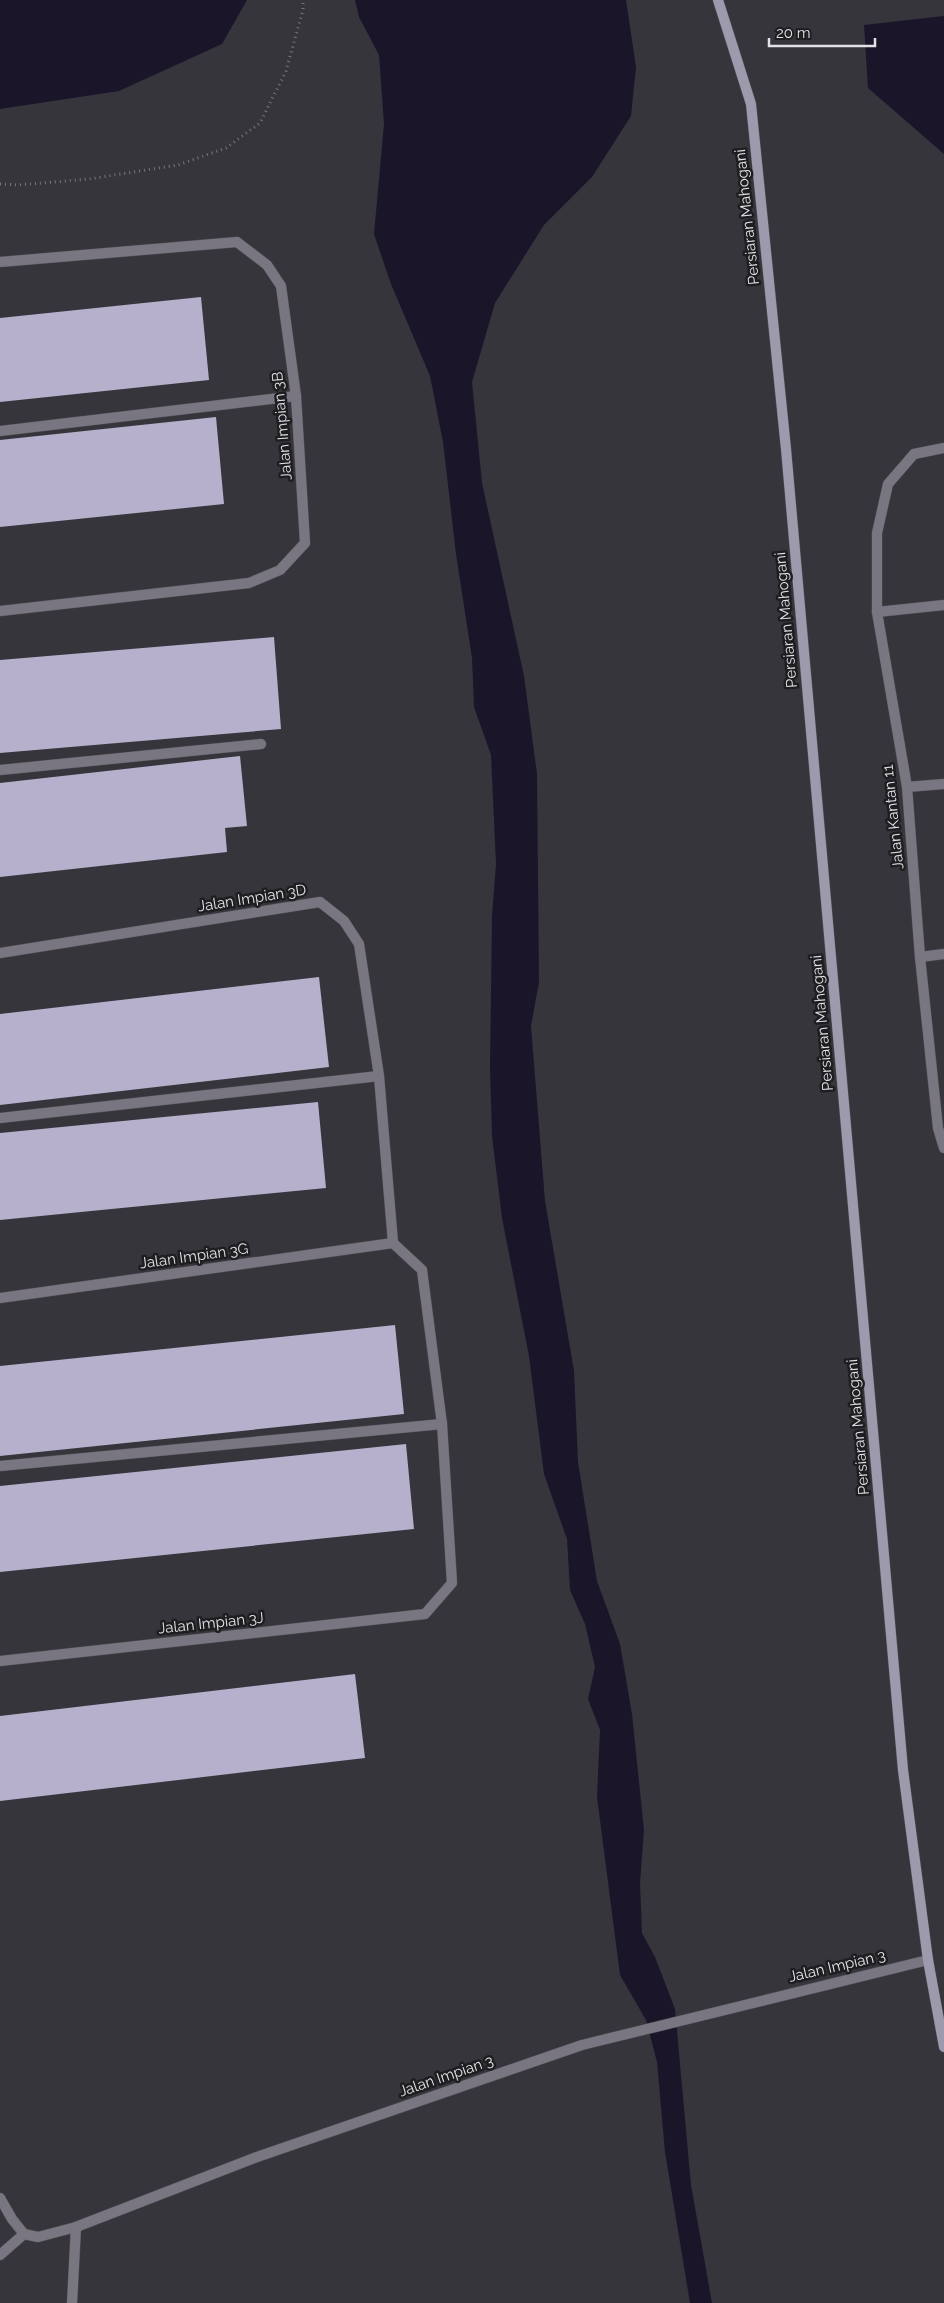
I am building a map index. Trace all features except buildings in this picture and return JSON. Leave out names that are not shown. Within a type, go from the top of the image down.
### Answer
[{"type":"main road","name":"Persiaran Mahogani","points":[[718,0],[751,104],[786,449],[903,1770],[928,1960],[944,2047]]},
{"type":"street","name":"Jalan Impian 3B","points":[[0,262],[237,242],[267,265],[281,286],[296,396],[305,543],[280,570],[249,583],[0,611]]},
{"type":"street","points":[[0,431],[296,396]]},
{"type":"street","name":"Jalan Kantan 11","points":[[944,448],[914,454],[888,484],[877,533],[878,612],[907,787],[920,956],[944,1148]]},
{"type":"street","points":[[878,612],[944,605]]},
{"type":"street","points":[[0,770],[261,744]]},
{"type":"street","points":[[907,787],[944,784]]},
{"type":"street","name":"Jalan Impian 3D","points":[[0,953],[320,902],[344,921],[359,944],[379,1076],[393,1243]]},
{"type":"street","points":[[920,956],[944,954]]},
{"type":"street","points":[[0,1118],[379,1076]]},
{"type":"street","points":[[0,1466],[442,1424],[422,1270],[393,1243]]},
{"type":"street","name":"Jalan Impian 3G","points":[[0,1298],[393,1243]]},
{"type":"street","name":"Jalan Impian 3J","points":[[0,1661],[425,1614],[452,1583],[442,1424]]},
{"type":"street","name":"Jalan Impian 3","points":[[24,2234],[38,2237],[76,2228],[257,2157],[582,2045],[928,1960]]},
{"type":"street","points":[[0,2198],[12,2219],[24,2234],[0,2255]]},
{"type":"street","points":[[72,2303],[76,2228]]},
{"type":"path","points":[[0,184],[18,185],[89,179],[178,165],[226,148],[260,123],[286,71],[303,10],[303,0]]},
{"type":"shaded area","points":[[0,0],[247,0],[222,44],[119,91],[0,109]]},
{"type":"shaded area","points":[[355,0],[626,0],[636,67],[631,116],[592,177],[544,225],[495,303],[472,382],[482,483],[524,676],[537,774],[539,982],[531,1026],[545,1201],[574,1371],[578,1462],[597,1581],[620,1644],[632,1714],[644,1830],[640,1883],[642,1933],[655,1957],[675,2009],[691,2185],[712,2303],[690,2303],[665,2152],[657,2062],[646,2020],[620,1975],[597,1797],[600,1730],[588,1699],[595,1667],[585,1624],[570,1590],[567,1539],[544,1474],[529,1356],[502,1218],[492,1136],[490,1068],[492,916],[496,864],[491,755],[474,707],[472,658],[456,554],[443,442],[430,376],[391,284],[374,234],[384,124],[379,55],[359,17]]},
{"type":"shaded area","points":[[944,16],[944,154],[868,88],[864,25]]}]
